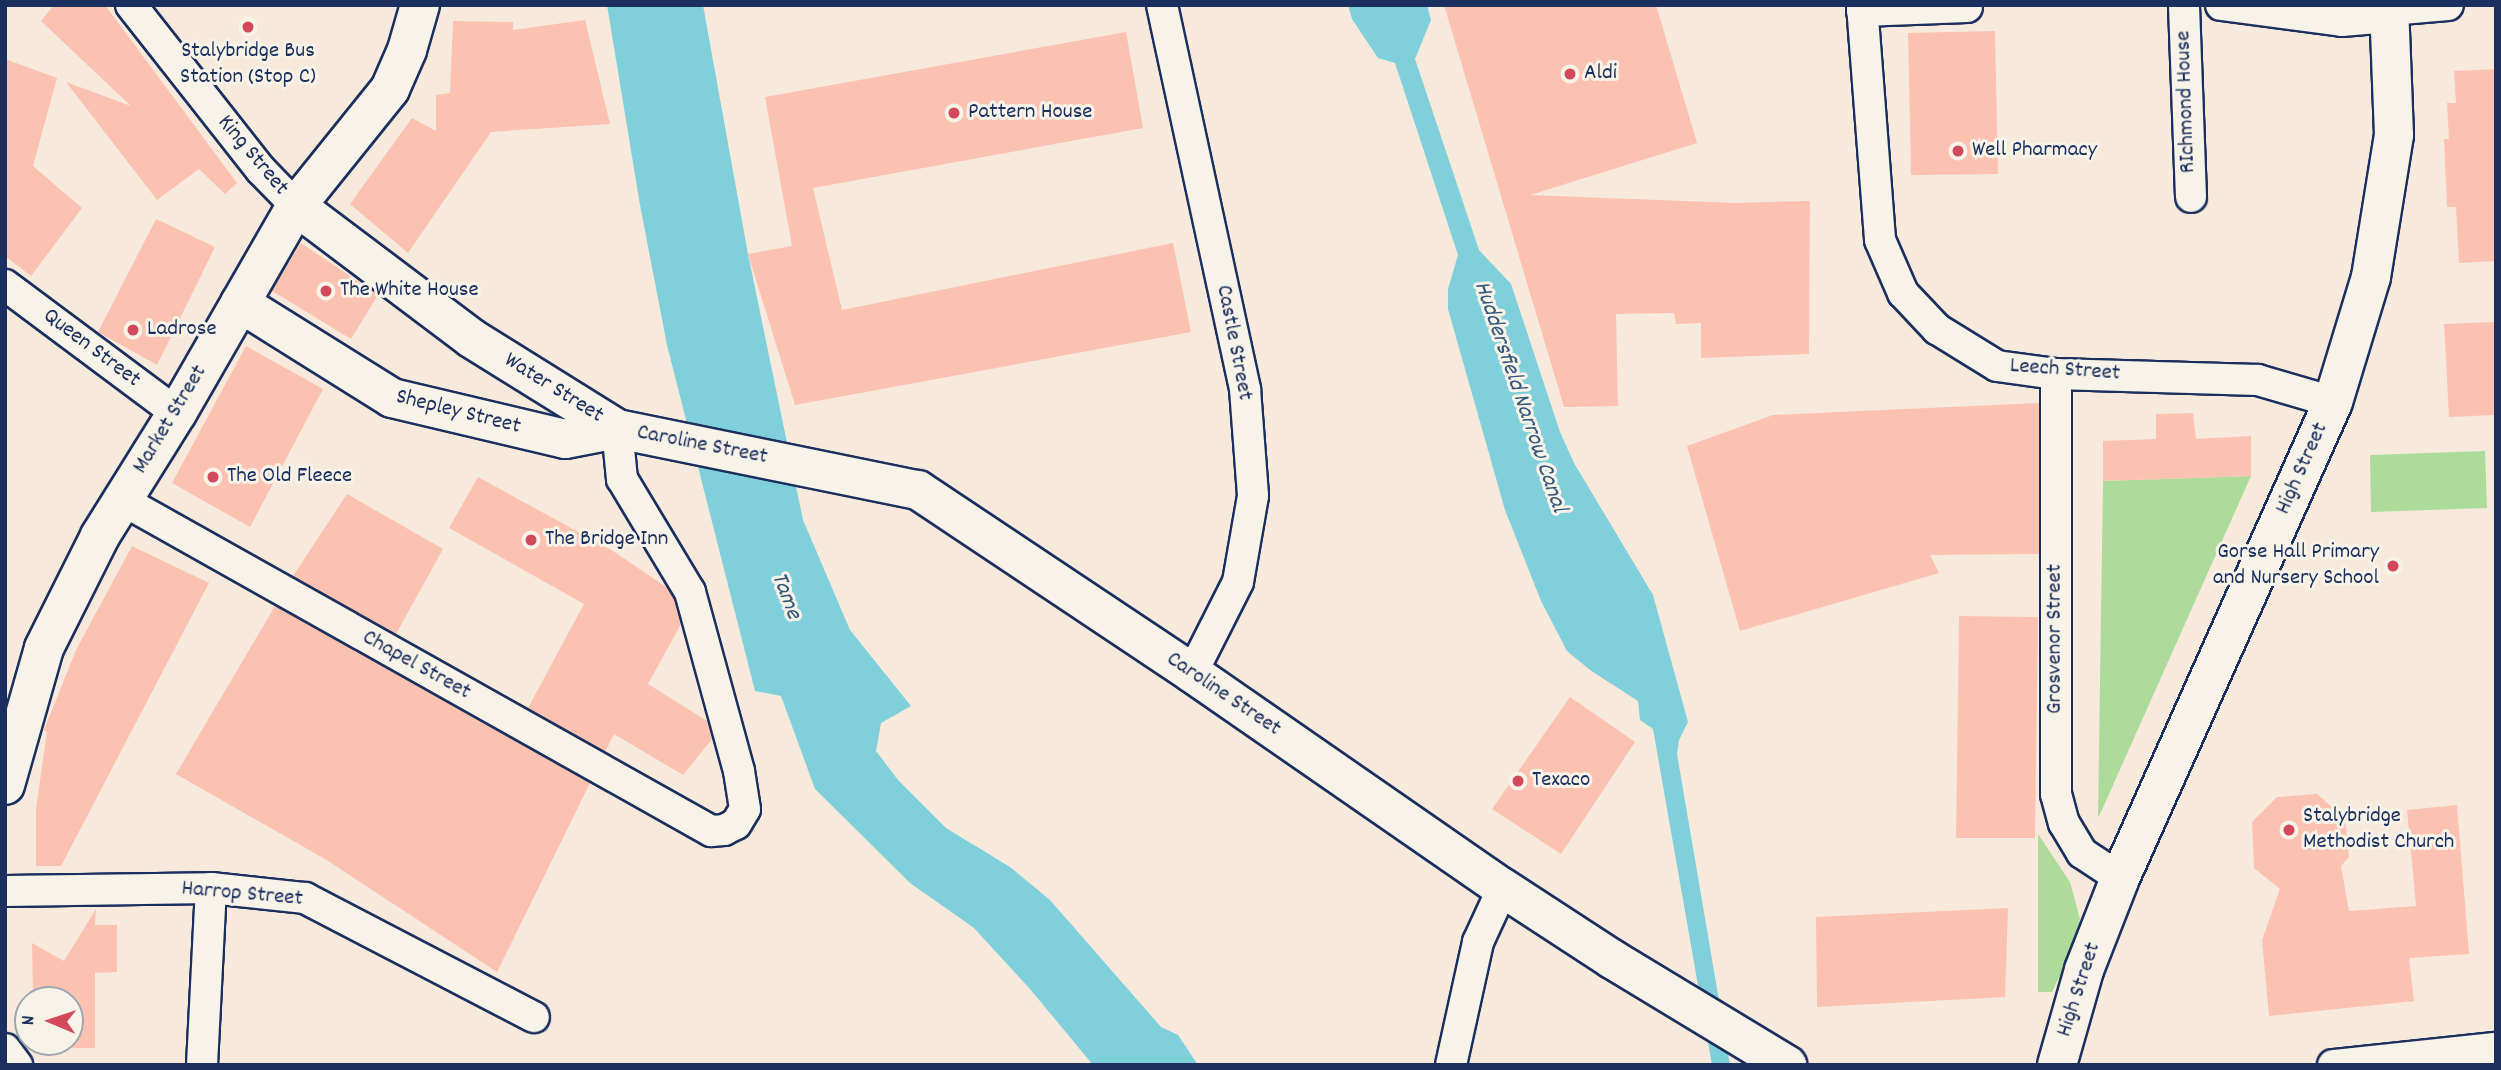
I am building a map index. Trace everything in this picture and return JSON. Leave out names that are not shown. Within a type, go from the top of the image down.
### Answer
[{"type":"main road","name":"Market Street","points":[[8,763],[44,648],[100,536],[177,413],[296,206],[390,89],[407,50],[420,5]]},
{"type":"main road","name":"High Street","points":[[2057,1065],[2084,970],[2120,878],[2333,402],[2371,277],[2394,135],[2390,11]]},
{"type":"main road","name":"Water Street","points":[[296,206],[471,338],[617,429]]},
{"type":"main road","name":"Shepley Street","points":[[240,303],[392,398],[565,439],[617,429]]},
{"type":"main road","name":"Caroline Street","points":[[617,429],[918,490],[1192,673],[1503,888],[1695,1011],[1776,1058]]},
{"type":"street","name":"King Street","points":[[131,5],[261,170],[296,206]]},
{"type":"street","name":"Castle Street","points":[[1162,5],[1245,389],[1253,496],[1238,582],[1192,673]]},
{"type":"street","points":[[2183,6],[2189,5]]},
{"type":"street","points":[[2221,5],[2342,21],[2390,11],[2448,5]]},
{"type":"street","name":"RIchmond House","points":[[2183,6],[2190,197]]},
{"type":"street","points":[[1862,8],[1967,7]]},
{"type":"street","name":"Leech Street","points":[[1862,8],[1880,240],[1903,293],[1937,329],[1997,366],[2056,373],[2258,380],[2333,402]]},
{"type":"street","name":"Queen Street","points":[[5,285],[177,413]]},
{"type":"street","name":"Grosvenor Street","points":[[2056,373],[2056,794],[2064,823],[2082,853],[2120,878]]},
{"type":"street","name":"Water Street","points":[[617,429],[622,479],[691,592],[739,771],[744,810],[736,824],[724,830],[711,831]]},
{"type":"street","name":"Chapel Street","points":[[122,500],[711,831]]},
{"type":"street","points":[[202,1065],[211,888]]},
{"type":"street","name":"Harrop Street","points":[[5,891],[211,888],[305,898],[534,1017]]},
{"type":"street","points":[[1451,1065],[1478,942],[1503,888]]},
{"type":"street","points":[[2333,1065],[2496,1048]]},
{"type":"street","points":[[5,1049],[17,1065]]},
{"type":"green space","points":[[2485,451],[2487,508],[2371,512],[2370,455]]},
{"type":"green space","points":[[2251,476],[2101,812],[2098,817],[2103,481]]},
{"type":"green space","points":[[2038,834],[2070,882],[2080,919],[2071,952],[2052,992],[2038,992]]},
{"type":"water","name":"Tame","points":[[607,5],[703,5],[748,254],[803,520],[850,630],[911,706],[881,723],[876,751],[898,780],[946,828],[1010,867],[1050,900],[1161,1027],[1178,1035],[1198,1065],[1093,1065],[1030,989],[974,928],[910,883],[815,789],[781,696],[755,691],[667,345],[640,205]]},
{"type":"water","name":"Huddersfield Narrow Canal","points":[[1348,5],[1427,5],[1431,20],[1415,59],[1479,250],[1511,284],[1560,432],[1574,463],[1653,595],[1688,722],[1679,740],[1677,754],[1730,1065],[1712,1065],[1653,729],[1640,720],[1638,701],[1590,670],[1567,651],[1541,601],[1505,510],[1448,309],[1448,289],[1458,255],[1395,63],[1378,58],[1352,19]]},
{"type":"building","points":[[54,5],[105,5],[237,183],[225,194],[199,169],[157,200],[66,82],[131,106],[41,21]]},
{"type":"building","points":[[1444,5],[1656,5],[1697,143],[1530,195],[1736,203],[1810,201],[1809,354],[1701,358],[1701,323],[1676,324],[1674,313],[1616,314],[1618,406],[1564,407]]},
{"type":"building","points":[[585,20],[610,124],[491,132],[408,253],[350,204],[412,118],[436,131],[436,95],[450,93],[453,21],[513,22],[513,30]]},
{"type":"building","points":[[1995,31],[1998,174],[1911,175],[1908,33]]},
{"type":"building","points":[[1126,32],[1143,128],[813,188],[842,310],[1173,243],[1191,332],[795,405],[748,254],[792,246],[765,97]]},
{"type":"building","points":[[5,59],[57,78],[33,166],[82,208],[31,276],[5,256]]},
{"type":"building","points":[[2496,69],[2496,261],[2459,263],[2456,207],[2447,207],[2444,139],[2449,139],[2447,103],[2456,103],[2454,71]]},
{"type":"building","points":[[156,219],[215,247],[157,365],[98,332]]},
{"type":"building","name":"The White House","points":[[301,243],[378,295],[351,339],[272,291]]},
{"type":"building","points":[[2496,322],[2496,415],[2449,417],[2444,324]]},
{"type":"building","points":[[246,346],[323,389],[250,527],[172,483]]},
{"type":"building","points":[[2039,403],[2039,554],[1930,555],[1939,573],[1740,631],[1687,446],[1773,415]]},
{"type":"building","points":[[2193,413],[2196,439],[2251,436],[2251,476],[2103,481],[2103,441],[2156,439],[2156,414]]},
{"type":"building","points":[[478,477],[613,551],[666,587],[674,599],[681,624],[648,684],[707,721],[712,739],[683,775],[614,734],[605,752],[528,708],[584,604],[449,528]]},
{"type":"building","points":[[347,494],[443,549],[396,634],[293,576]]},
{"type":"building","points":[[132,546],[209,583],[61,866],[36,866],[36,808],[47,732],[44,730],[76,650]]},
{"type":"building","points":[[275,606],[590,783],[497,972],[325,859],[176,774]]},
{"type":"building","points":[[1959,616],[2038,617],[2035,838],[1956,838]]},
{"type":"building","points":[[1570,697],[1635,742],[1561,854],[1492,809]]},
{"type":"building","points":[[2317,794],[2345,818],[2349,857],[2341,866],[2349,911],[2416,906],[2407,810],[2457,805],[2469,954],[2409,958],[2414,1001],[2269,1016],[2262,940],[2280,889],[2254,868],[2252,822],[2277,797]]},
{"type":"building","points":[[2008,908],[2005,997],[1817,1007],[1816,917]]},
{"type":"building","points":[[96,909],[95,925],[117,925],[117,972],[95,973],[95,1048],[84,1048],[84,986],[33,986],[32,943],[64,961]]},
{"type":"place","name":"Stalybridge Bus Station (Stop C)","points":[[248,27]]},
{"type":"place","name":"Aldi","points":[[1570,74]]},
{"type":"place","name":"Pattern House","points":[[954,113]]},
{"type":"place","name":"Well Pharmacy","points":[[1958,151]]},
{"type":"place","name":"The White House","points":[[326,291]]},
{"type":"place","name":"Ladrose","points":[[133,330]]},
{"type":"place","name":"The Old Fleece","points":[[213,477]]},
{"type":"place","name":"The Bridge Inn","points":[[531,540]]},
{"type":"place","name":"Gorse Hall Primary and Nursery School","points":[[2393,566]]},
{"type":"place","name":"Texaco","points":[[1518,781]]},
{"type":"place","name":"Stalybridge Methodist Church","points":[[2289,830]]}]
